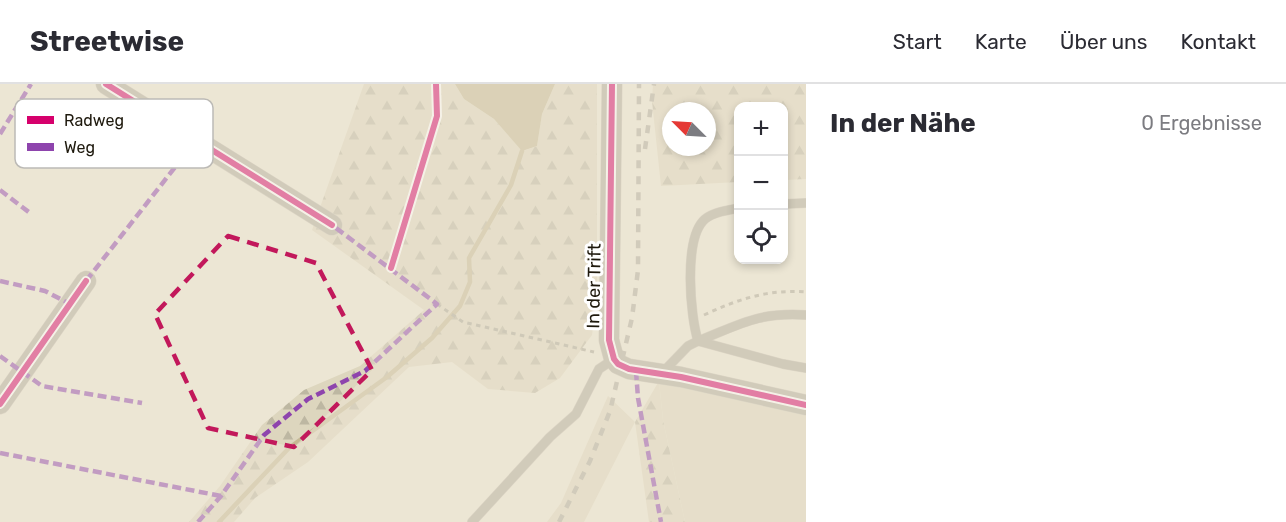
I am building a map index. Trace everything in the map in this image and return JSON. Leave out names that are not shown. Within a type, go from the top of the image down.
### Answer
[{"type":"street","points":[[106,84],[130,99]]},
{"type":"street","name":"In der Trift","points":[[612,84],[612,356]]},
{"type":"street","points":[[213,151],[332,225]]},
{"type":"street","points":[[0,404],[86,281]]},
{"type":"street","points":[[612,356],[618,364],[629,369],[806,405]]},
{"type":"lane","points":[[788,204],[806,203]]},
{"type":"lane","points":[[698,341],[693,324],[691,297],[694,238],[704,220],[711,215],[734,209]]},
{"type":"lane","points":[[662,374],[688,346],[698,341],[762,316],[777,313],[806,315]]},
{"type":"lane","points":[[698,341],[806,368]]},
{"type":"lane","points":[[472,522],[550,437],[576,414],[599,369],[612,356]]},
{"type":"path","points":[[437,304],[463,322],[612,356]]},
{"type":"highlighted area","points":[[228,236],[316,263],[372,370],[294,447],[208,428],[155,314]]},
{"type":"green space","points":[[364,84],[455,84],[464,99],[494,119],[523,151],[537,146],[542,114],[555,84],[597,84],[597,295],[592,335],[560,378],[535,393],[488,389],[452,362],[409,367],[308,462],[255,498],[234,522],[189,522],[220,486],[262,425],[304,390],[360,366],[424,310],[312,230]]},
{"type":"green space","points":[[653,84],[806,84],[806,179],[788,180],[788,102],[734,102],[734,182],[661,186],[652,101]]},
{"type":"green space","points":[[659,381],[806,413],[806,522],[685,522],[663,420]]},
{"type":"green space","points":[[659,381],[663,420],[685,522],[649,522],[635,422]]},
{"type":"green space","points":[[608,396],[635,422],[584,522],[547,522],[561,503]]},
{"type":"shaded area","points":[[455,84],[555,84],[542,114],[537,146],[522,151],[494,119],[464,99]]},
{"type":"waterway","points":[[219,522],[289,448],[387,377],[432,338],[460,306],[470,282],[469,258],[511,185],[522,151]]},
{"type":"railway","points":[[559,522],[590,461],[610,411],[632,318],[638,270],[639,84]]},
{"type":"railway","points":[[645,149],[654,84]]},
{"type":"marked path","points":[[22,99],[31,84]]},
{"type":"marked path","points":[[0,134],[15,110]]},
{"type":"marked path","points":[[86,281],[174,168]]},
{"type":"marked path","points":[[0,190],[30,213]]},
{"type":"marked path","points":[[198,522],[221,496],[264,435],[308,399],[365,371],[437,304],[332,225]]},
{"type":"marked path","points":[[0,281],[45,291],[70,304]]},
{"type":"marked path","points":[[0,356],[42,386],[142,403]]},
{"type":"marked path","points":[[636,371],[638,398],[661,522]]},
{"type":"marked path","points":[[0,453],[221,496]]},
{"type":"cycle path","points":[[106,84],[130,99]]},
{"type":"cycle path","points":[[391,268],[437,116],[436,84]]},
{"type":"cycle path","points":[[612,84],[609,340],[614,359],[618,364],[629,369],[681,377],[806,405]]},
{"type":"cycle path","points":[[213,151],[332,225]]},
{"type":"cycle path","points":[[0,404],[86,281]]}]
